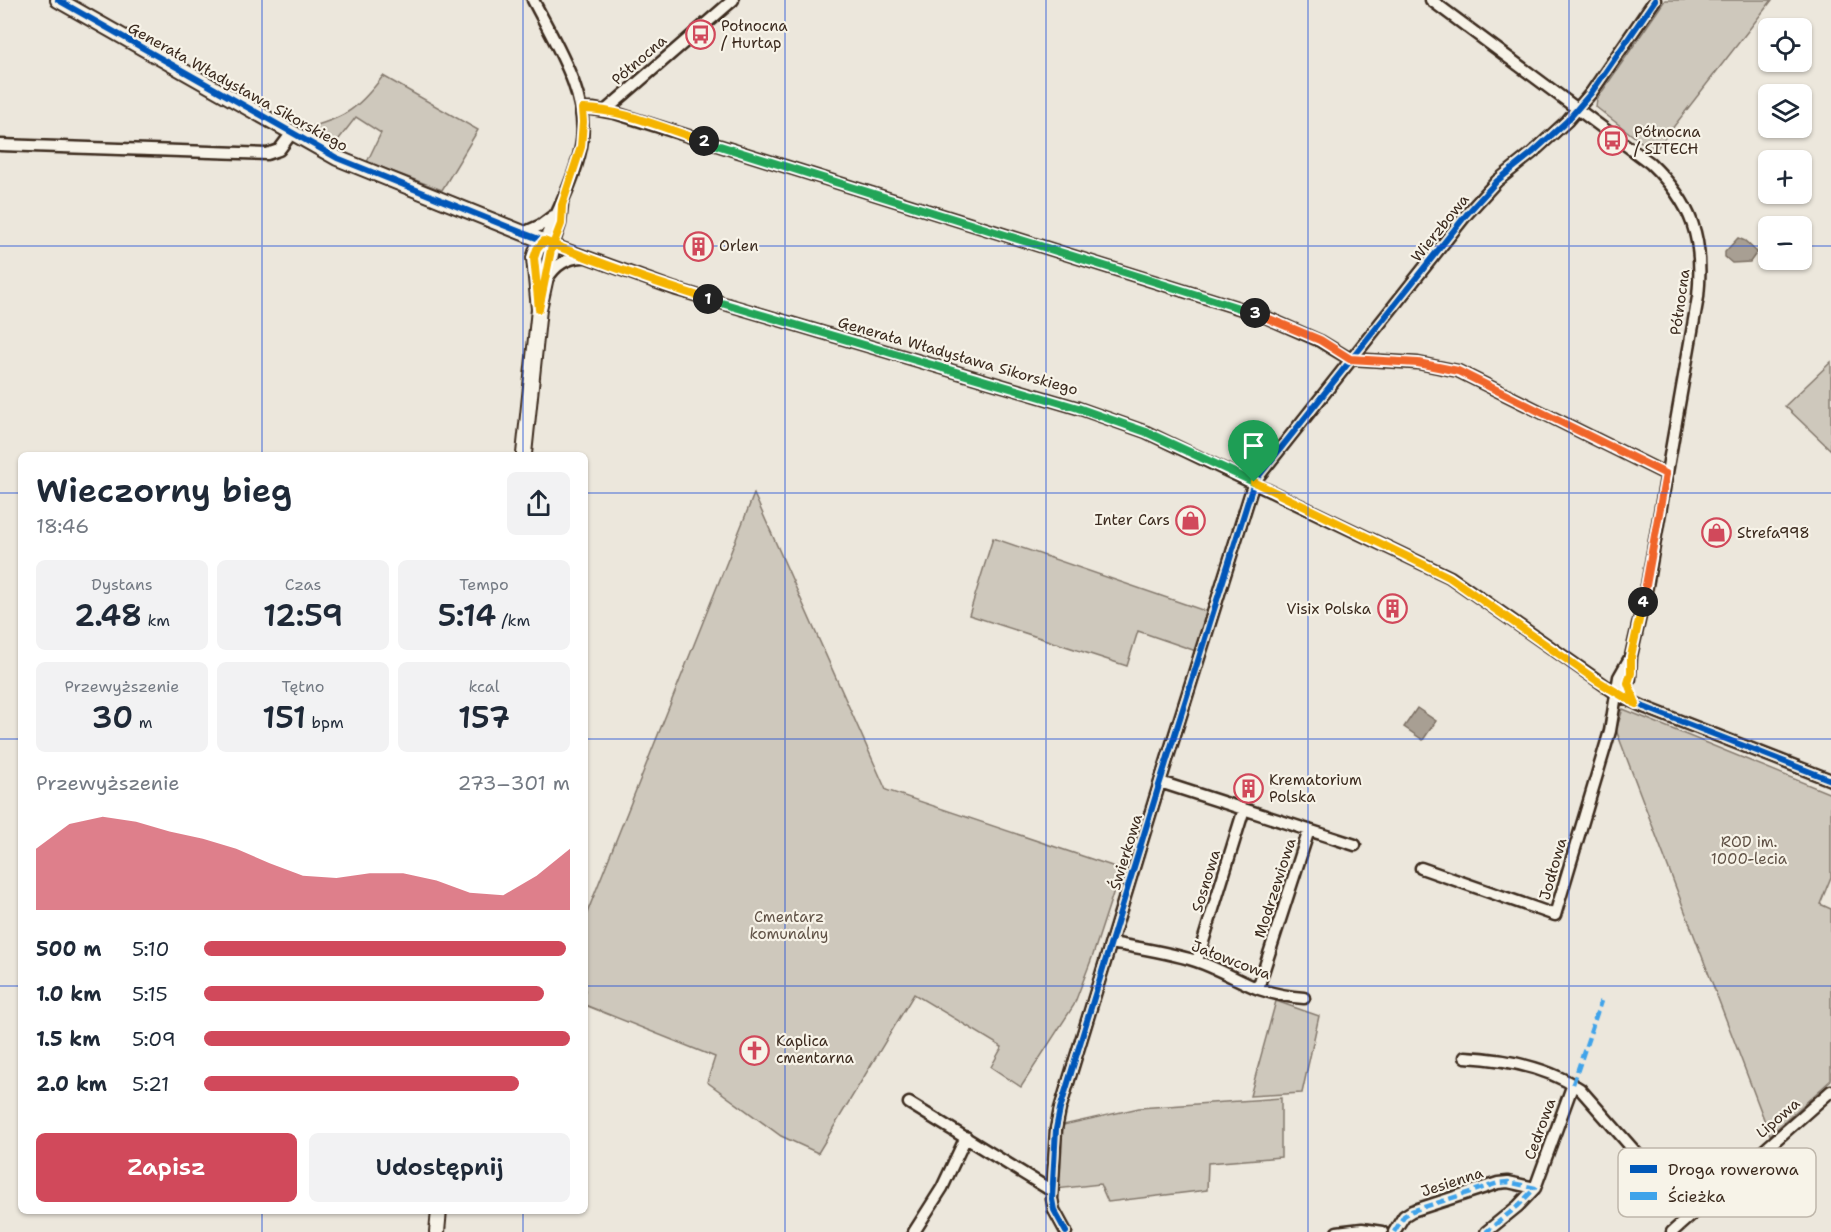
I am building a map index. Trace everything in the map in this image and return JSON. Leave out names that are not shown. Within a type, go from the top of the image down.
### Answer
[{"type":"main road","name":"Generała Władysława Sikorskiego","points":[[58,0],[337,158],[549,243]]},
{"type":"main road","points":[[524,452],[539,309],[549,243]]},
{"type":"main road","points":[[539,309],[534,258],[537,249],[549,243]]},
{"type":"main road","points":[[437,1232],[439,1214]]},
{"type":"street","points":[[533,0],[561,56],[582,109],[583,122],[581,147],[549,243]]},
{"type":"street","name":"Północna","points":[[605,111],[733,0]]},
{"type":"street","name":"Północna","points":[[1431,0],[1650,163],[1665,177],[1684,203],[1695,231],[1701,268],[1698,297],[1647,586],[1631,656],[1618,694]]},
{"type":"street","name":"Wierzbowa","points":[[1254,482],[1350,359],[1485,193],[1551,137],[1578,109],[1655,0]]},
{"type":"street","points":[[582,109],[605,111],[1261,315],[1320,340],[1350,359],[1418,363],[1458,371],[1666,474]]},
{"type":"street","points":[[0,145],[267,154],[279,150],[291,134]]},
{"type":"street","points":[[523,233],[542,225],[559,209]]},
{"type":"street","name":"Generała Władysława Sikorskiego","points":[[549,243],[675,289],[1078,408],[1146,432],[1449,577],[1618,694],[1636,704],[1831,780]]},
{"type":"street","points":[[545,281],[561,263],[583,256]]},
{"type":"street","name":"Świerkowa","points":[[1066,1232],[1054,1210],[1052,1191],[1058,1118],[1254,482]]},
{"type":"street","points":[[1599,681],[1624,680],[1636,704]]},
{"type":"street","name":"Jodłowa","points":[[1421,868],[1555,915],[1610,731],[1618,694]]},
{"type":"street","points":[[1160,782],[1354,845]]},
{"type":"street","name":"Sosnowa","points":[[1197,961],[1244,809]]},
{"type":"street","name":"Modrzewiowa","points":[[1258,988],[1309,830]]},
{"type":"street","name":"Jałowcowa","points":[[1111,943],[1157,950],[1197,961],[1258,988],[1304,998]]},
{"type":"street","name":"Cedrowa","points":[[1465,1057],[1488,1058],[1522,1065],[1552,1074],[1573,1084],[1534,1188]]},
{"type":"street","points":[[1573,1084],[1585,1093],[1633,1148]]},
{"type":"street","name":"Lipowa","points":[[1767,1148],[1831,1091]]},
{"type":"street","points":[[909,1103],[1052,1191]]},
{"type":"street","points":[[914,1232],[942,1188],[966,1137]]},
{"type":"street","name":"Jesienna","points":[[1394,1232],[1404,1216],[1412,1211],[1488,1186],[1508,1182],[1534,1188]]},
{"type":"street","points":[[1486,1232],[1527,1198],[1534,1188]]},
{"type":"street","name":"Lipowa","points":[[1672,1232],[1689,1217]]},
{"type":"street","points":[[1337,1232],[1362,1229],[1382,1232]]},
{"type":"green space","points":[[1665,0],[1772,0],[1654,152],[1596,107],[1597,99]]},
{"type":"green space","points":[[383,76],[478,130],[442,190],[367,162],[381,133],[356,117],[332,148],[301,130],[348,112]]},
{"type":"green space","points":[[1831,362],[1831,450],[1785,406]]},
{"type":"green space","name":"Cmentarz komunalny","points":[[754,494],[886,790],[1121,869],[1074,1005],[1021,1087],[991,1067],[1002,1047],[914,994],[818,1153],[781,1136],[707,1082],[715,1057],[588,1006],[588,910]]},
{"type":"green space","points":[[993,538],[1208,612],[1196,651],[1138,631],[1127,666],[969,615]]},
{"type":"green space","name":"ROD im. 1000-lecia","points":[[1623,709],[1831,794],[1831,877],[1820,904],[1831,909],[1831,1080],[1770,1135],[1616,730]]},
{"type":"green space","points":[[1276,1001],[1319,1016],[1302,1093],[1250,1096]]},
{"type":"green space","points":[[1281,1098],[1281,1157],[1208,1163],[1207,1190],[1108,1202],[1100,1184],[1056,1189],[1063,1125],[1139,1108]]},
{"type":"shaded area","points":[[1738,238],[1757,252],[1750,262],[1732,263],[1725,257],[1725,252]]},
{"type":"shaded area","points":[[1417,708],[1436,721],[1423,740],[1404,727]]},
{"type":"marked path","points":[[1573,1084],[1601,1001]]},
{"type":"marked path","points":[[1394,1232],[1404,1216],[1412,1211],[1498,1183],[1508,1182],[1535,1188],[1518,1206],[1486,1232]]},
{"type":"cycle path","points":[[58,0],[337,158],[523,233],[649,280],[1078,408],[1146,432],[1187,450],[1450,577],[1620,696],[1831,780]]},
{"type":"cycle path","points":[[1066,1232],[1054,1210],[1052,1199],[1056,1129],[1060,1109],[1254,482],[1466,215],[1497,181],[1567,121],[1591,93],[1655,0]]},
{"type":"place","name":"Połnocna / Hurtap","points":[[700,35]]},
{"type":"place","name":"Północna / SITECH","points":[[1613,141]]},
{"type":"place","name":"Orlen","points":[[698,246]]},
{"type":"place","name":"Inter Cars","points":[[1191,520]]},
{"type":"place","name":"Strefa998","points":[[1716,533]]},
{"type":"place","name":"Visix Polska","points":[[1392,609]]},
{"type":"place","name":"Krematorium Polska","points":[[1248,789]]},
{"type":"place","name":"Kaplica cmentarna","points":[[755,1050]]},
{"type":"route","points":[[1254,482],[1146,432],[1078,408],[675,289],[583,256],[554,245],[544,241],[537,249],[534,258],[539,309],[551,250],[554,245],[561,224],[562,205],[581,147],[582,109],[615,113],[1261,315],[1320,340],[1350,359],[1418,363],[1458,371],[1666,474],[1647,586],[1631,656],[1631,673],[1628,683],[1636,704],[1596,680],[1449,577],[1254,482]]}]
